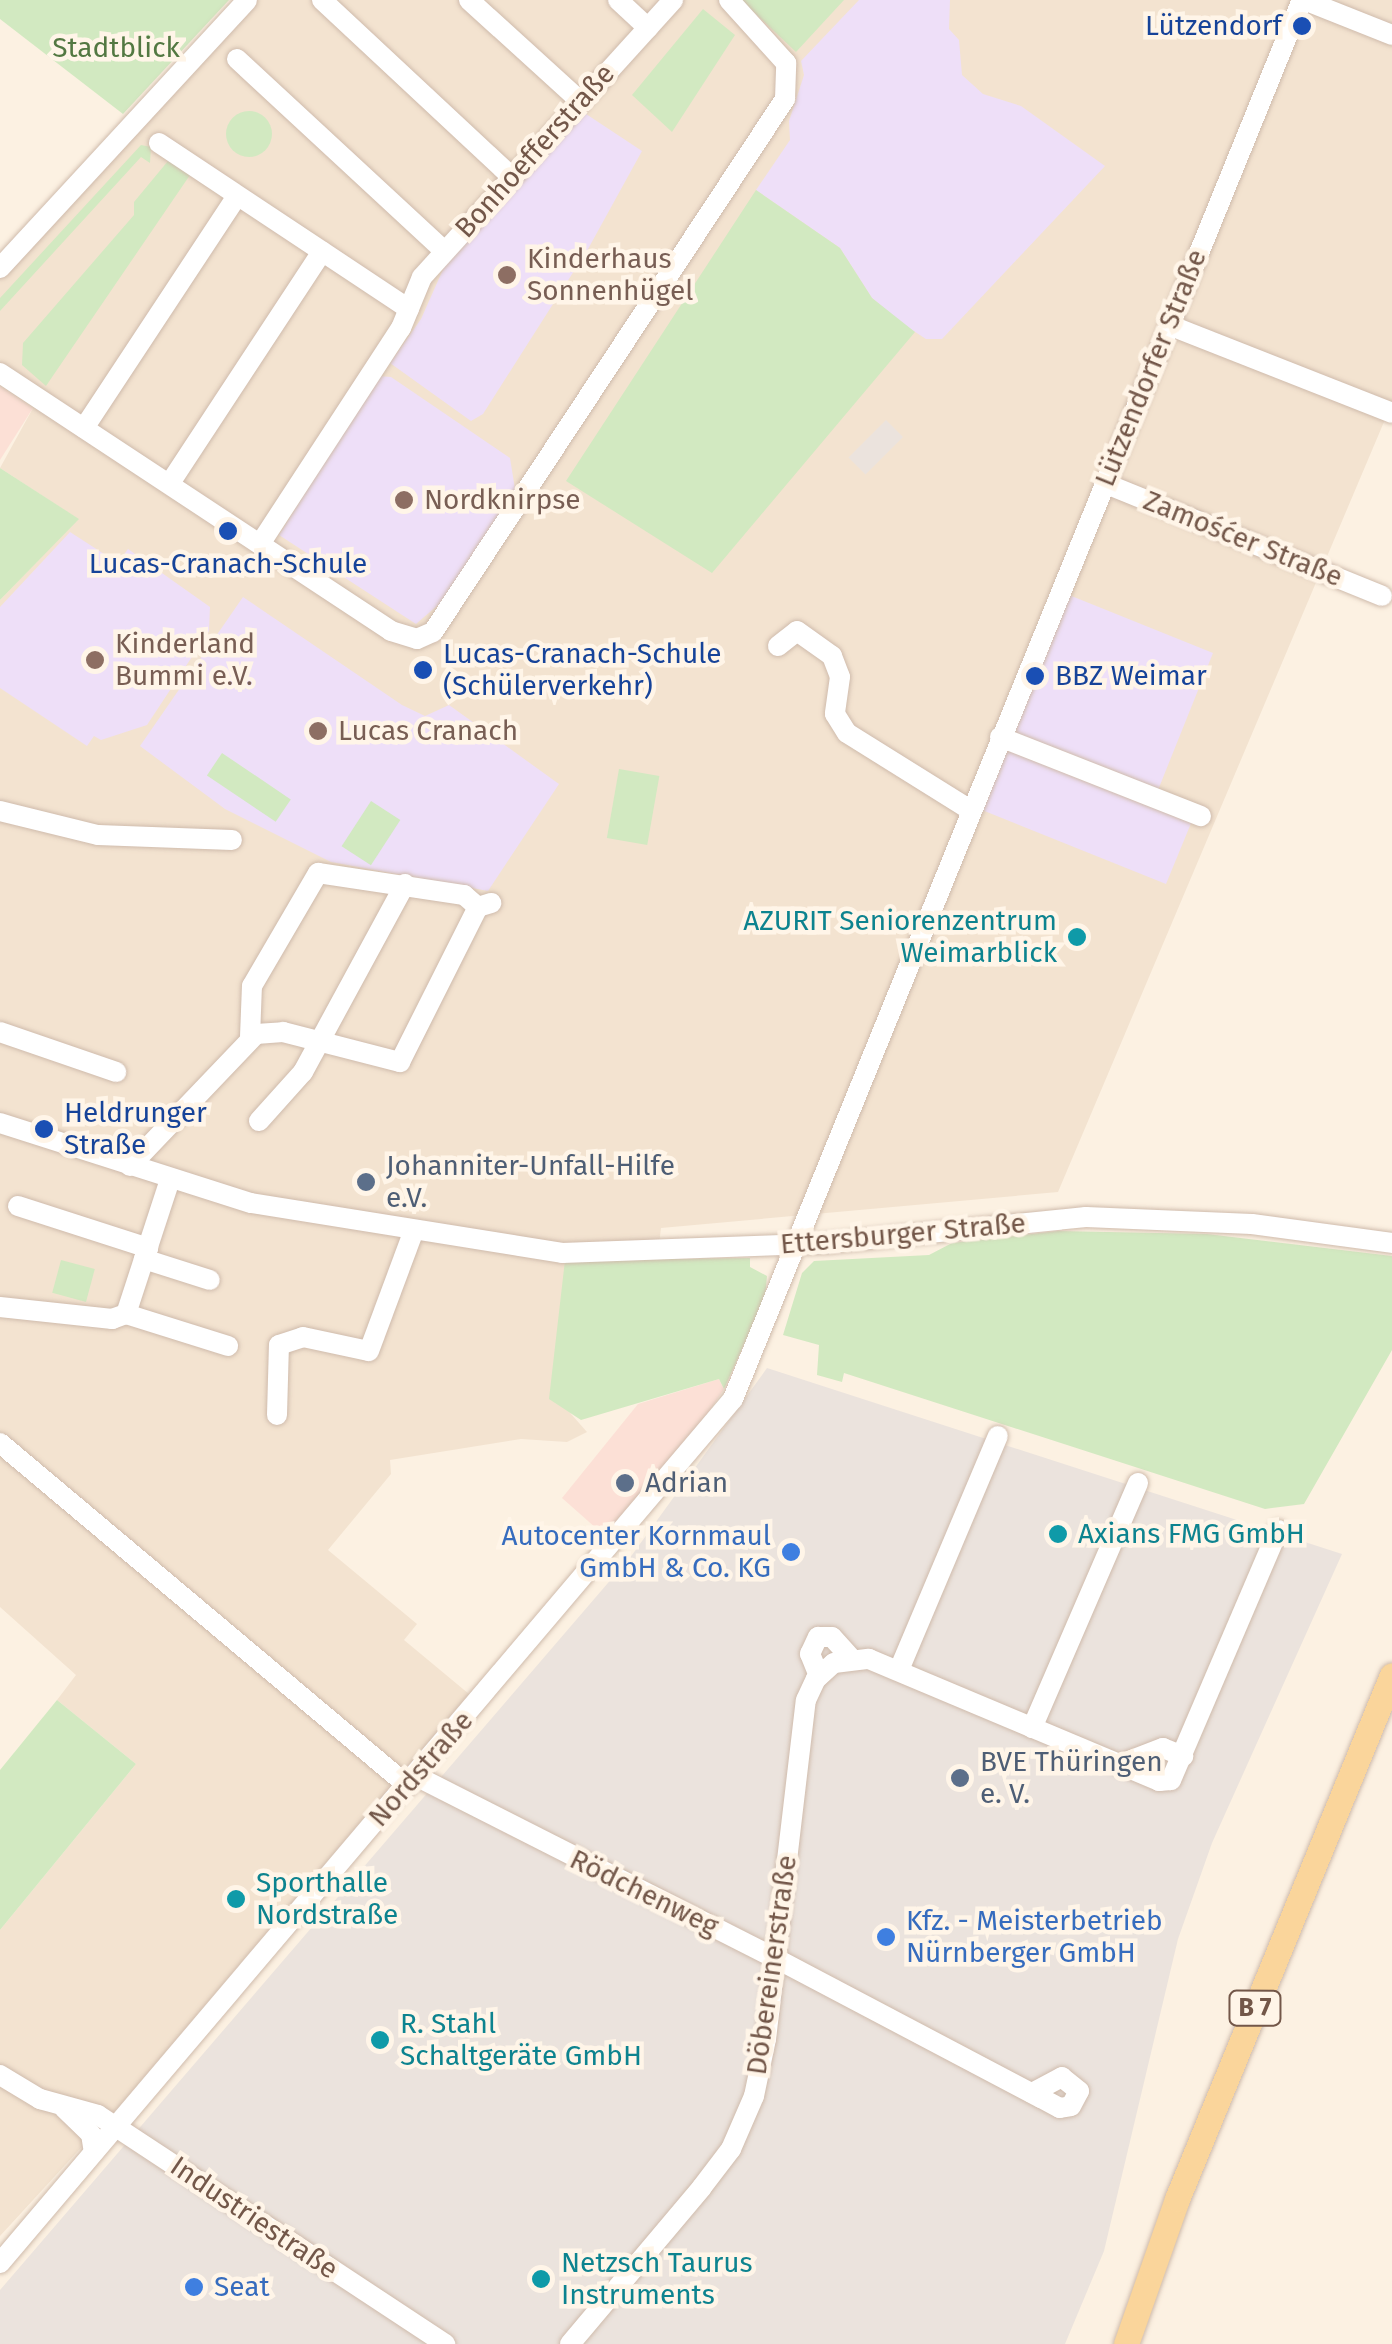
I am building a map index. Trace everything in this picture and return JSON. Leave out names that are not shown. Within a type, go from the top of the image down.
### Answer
[{"type":"main road","name":"B 7","points":[[1126,2344],[1183,2184],[1392,1674]]},
{"type":"street","points":[[0,268],[248,0]]},
{"type":"street","points":[[322,0],[512,177]]},
{"type":"street","points":[[469,0],[580,101]]},
{"type":"street","points":[[618,0],[648,28]]},
{"type":"street","name":"Bonhoefferstraße","points":[[260,544],[410,310],[422,277],[673,0]]},
{"type":"street","points":[[0,373],[402,636],[417,639],[444,620],[785,99],[786,62],[729,0]]},
{"type":"street","points":[[1303,0],[1392,35]]},
{"type":"street","name":"Lützendorfer Straße","points":[[792,1246],[1303,0]]},
{"type":"street","points":[[237,59],[444,251]]},
{"type":"street","points":[[159,143],[410,310]]},
{"type":"street","points":[[84,428],[237,196]]},
{"type":"street","points":[[170,483],[322,252]]},
{"type":"street","points":[[1169,325],[1392,413]]},
{"type":"street","name":"Zamośćer Straße","points":[[1104,483],[1382,596]]},
{"type":"street","points":[[778,646],[796,632],[832,656],[840,677],[835,714],[847,733],[970,810]]},
{"type":"street","points":[[1000,737],[1201,816]]},
{"type":"street","points":[[0,811],[98,835],[232,840]]},
{"type":"street","points":[[130,1166],[250,1037],[284,1032],[400,1062],[485,905],[464,895],[332,870],[313,877],[252,986],[250,1037]]},
{"type":"street","points":[[259,1121],[304,1072],[405,884]]},
{"type":"street","points":[[0,1032],[116,1072]]},
{"type":"street","name":"Ettersburger Straße","points":[[0,1123],[251,1203],[413,1233],[609,1255],[792,1246],[1086,1217],[1252,1224],[1392,1244]]},
{"type":"street","points":[[126,1314],[170,1179]]},
{"type":"street","points":[[18,1206],[210,1280]]},
{"type":"street","points":[[277,1415],[278,1345],[303,1337],[369,1351],[413,1233]]},
{"type":"street","name":"Nordstraße","points":[[0,2263],[733,1398],[792,1246]]},
{"type":"street","points":[[0,1307],[112,1319],[126,1314],[228,1346]]},
{"type":"street","points":[[899,1670],[998,1436]]},
{"type":"street","name":"Rödchenweg","points":[[0,1443],[412,1781],[776,1959],[1032,2093]]},
{"type":"street","points":[[1032,1728],[1138,1483]]},
{"type":"street","points":[[819,1676],[851,1658],[899,1670],[1032,1728],[1171,1780],[1278,1530]]},
{"type":"street","name":"Döbereinerstraße","points":[[570,2344],[730,2149],[754,2096],[776,1959],[806,1700],[819,1676],[810,1654],[818,1638],[832,1637],[851,1658]]},
{"type":"street","points":[[1122,1764],[1163,1748],[1183,1756]]},
{"type":"street","name":"Industriestraße","points":[[0,2075],[58,2104],[116,2126],[444,2344]]},
{"type":"street","name":"Industriestraße","points":[[58,2104],[80,2119],[94,2152]]},
{"type":"shaded area","points":[[254,0],[1392,0],[1392,403],[1058,1192],[661,1228],[658,1253],[565,1260],[564,1406],[587,1432],[567,1442],[521,1439],[390,1460],[391,1474],[328,1550],[417,1624],[404,1640],[469,1694],[122,2103],[0,2236],[0,1930],[136,1764],[57,1700],[76,1675],[0,1607],[0,600],[78,519],[0,468],[33,408],[0,386],[0,275]]},
{"type":"shaded area","points":[[859,0],[950,0],[949,29],[959,40],[962,75],[983,94],[1021,106],[1105,166],[942,339],[926,339],[903,324],[872,298],[840,248],[756,190],[790,140],[789,121],[804,75],[801,61]]},
{"type":"shaded area","name":"Kinderhaus Sonnenhügel","points":[[583,112],[642,151],[588,249],[483,414],[471,421],[390,363],[421,319],[445,265]]},
{"type":"shaded area","name":"Nordknirpse","points":[[378,376],[391,377],[510,458],[515,489],[445,599],[416,624],[279,535]]},
{"type":"shaded area","points":[[0,386],[33,408],[0,460]]},
{"type":"shaded area","points":[[886,420],[903,437],[865,474],[849,457]]},
{"type":"shaded area","name":"Kinderland Bummi e.V.","points":[[70,532],[118,563],[128,549],[210,607],[209,631],[147,725],[101,740],[94,736],[87,746],[0,688],[0,607]]},
{"type":"shaded area","points":[[1064,593],[1213,653],[1154,800],[1194,816],[1166,884],[977,808]]},
{"type":"shaded area","name":"Lucas Cranach","points":[[243,597],[402,705],[425,716],[449,705],[559,784],[488,891],[331,862],[225,809],[140,746]]},
{"type":"shaded area","points":[[767,1368],[1342,1554],[1212,1843],[1178,1939],[1104,2251],[1065,2344],[0,2344],[0,2290],[632,1555]]},
{"type":"shaded area","points":[[719,1379],[724,1389],[698,1428],[605,1536],[562,1498],[638,1404]]},
{"type":"green space","name":"Stadtblick","points":[[0,0],[229,0],[123,114],[0,19]]},
{"type":"green space","points":[[741,0],[844,0],[796,52]]},
{"type":"green space","points":[[703,9],[735,35],[672,132],[632,95]]},
{"type":"green space","points":[[249,111],[265,118],[272,134],[265,150],[249,157],[233,150],[226,134],[233,118]]},
{"type":"green space","points":[[141,145],[151,147],[150,163],[141,157],[0,311],[0,298]]},
{"type":"green space","points":[[168,161],[190,175],[46,386],[22,365],[23,343],[134,215],[134,202]]},
{"type":"green space","points":[[756,190],[840,248],[872,298],[915,332],[712,573],[566,481]]},
{"type":"green space","points":[[0,468],[79,519],[0,600]]},
{"type":"green space","points":[[222,753],[291,799],[276,822],[207,775]]},
{"type":"green space","points":[[619,769],[659,776],[647,845],[607,838]]},
{"type":"green space","points":[[371,801],[400,820],[371,865],[342,846]]},
{"type":"green space","points":[[1058,1231],[1207,1234],[1392,1256],[1392,1350],[1304,1504],[1265,1509],[844,1373],[842,1382],[817,1375],[819,1345],[783,1335],[802,1273],[814,1261],[929,1255],[952,1243]]},
{"type":"green space","points":[[750,1258],[750,1267],[767,1276],[765,1298],[724,1389],[719,1379],[581,1420],[549,1399],[565,1260]]},
{"type":"green space","points":[[61,1260],[95,1269],[86,1302],[52,1293]]},
{"type":"green space","points":[[57,1700],[136,1764],[0,1930],[0,1770]]},
{"type":"place","name":"Lützendorf","points":[[1302,26]]},
{"type":"place","name":"Kinderhaus Sonnenhügel","points":[[507,275]]},
{"type":"place","name":"Nordknirpse","points":[[404,500]]},
{"type":"place","name":"Lucas-Cranach-Schule","points":[[228,531]]},
{"type":"place","name":"Kinderland Bummi e.V.","points":[[95,660]]},
{"type":"place","name":"Lucas-Cranach-Schule (Schülerverkehr)","points":[[423,670]]},
{"type":"place","name":"BBZ Weimar","points":[[1035,676]]},
{"type":"place","name":"Lucas Cranach","points":[[318,731]]},
{"type":"place","name":"AZURIT Seniorenzentrum Weimarblick","points":[[1077,937]]},
{"type":"place","name":"Heldrunger Straße","points":[[44,1129]]},
{"type":"place","name":"Johanniter-Unfall-Hilfe e.V.","points":[[366,1182]]},
{"type":"place","name":"Adrian","points":[[625,1483]]},
{"type":"place","name":"Axians FMG GmbH","points":[[1058,1534]]},
{"type":"place","name":"Autocenter Kornmaul GmbH & Co. KG","points":[[791,1552]]},
{"type":"place","name":"BVE Thüringen e. V.","points":[[960,1778]]},
{"type":"place","name":"Sporthalle Nordstraße","points":[[236,1899]]},
{"type":"place","name":"Kfz. - Meisterbetrieb Nürnberger GmbH","points":[[886,1937]]},
{"type":"place","name":"R. Stahl Schaltgeräte GmbH","points":[[380,2040]]},
{"type":"place","name":"Netzsch Taurus Instruments","points":[[541,2279]]},
{"type":"place","name":"Seat","points":[[194,2287]]}]
